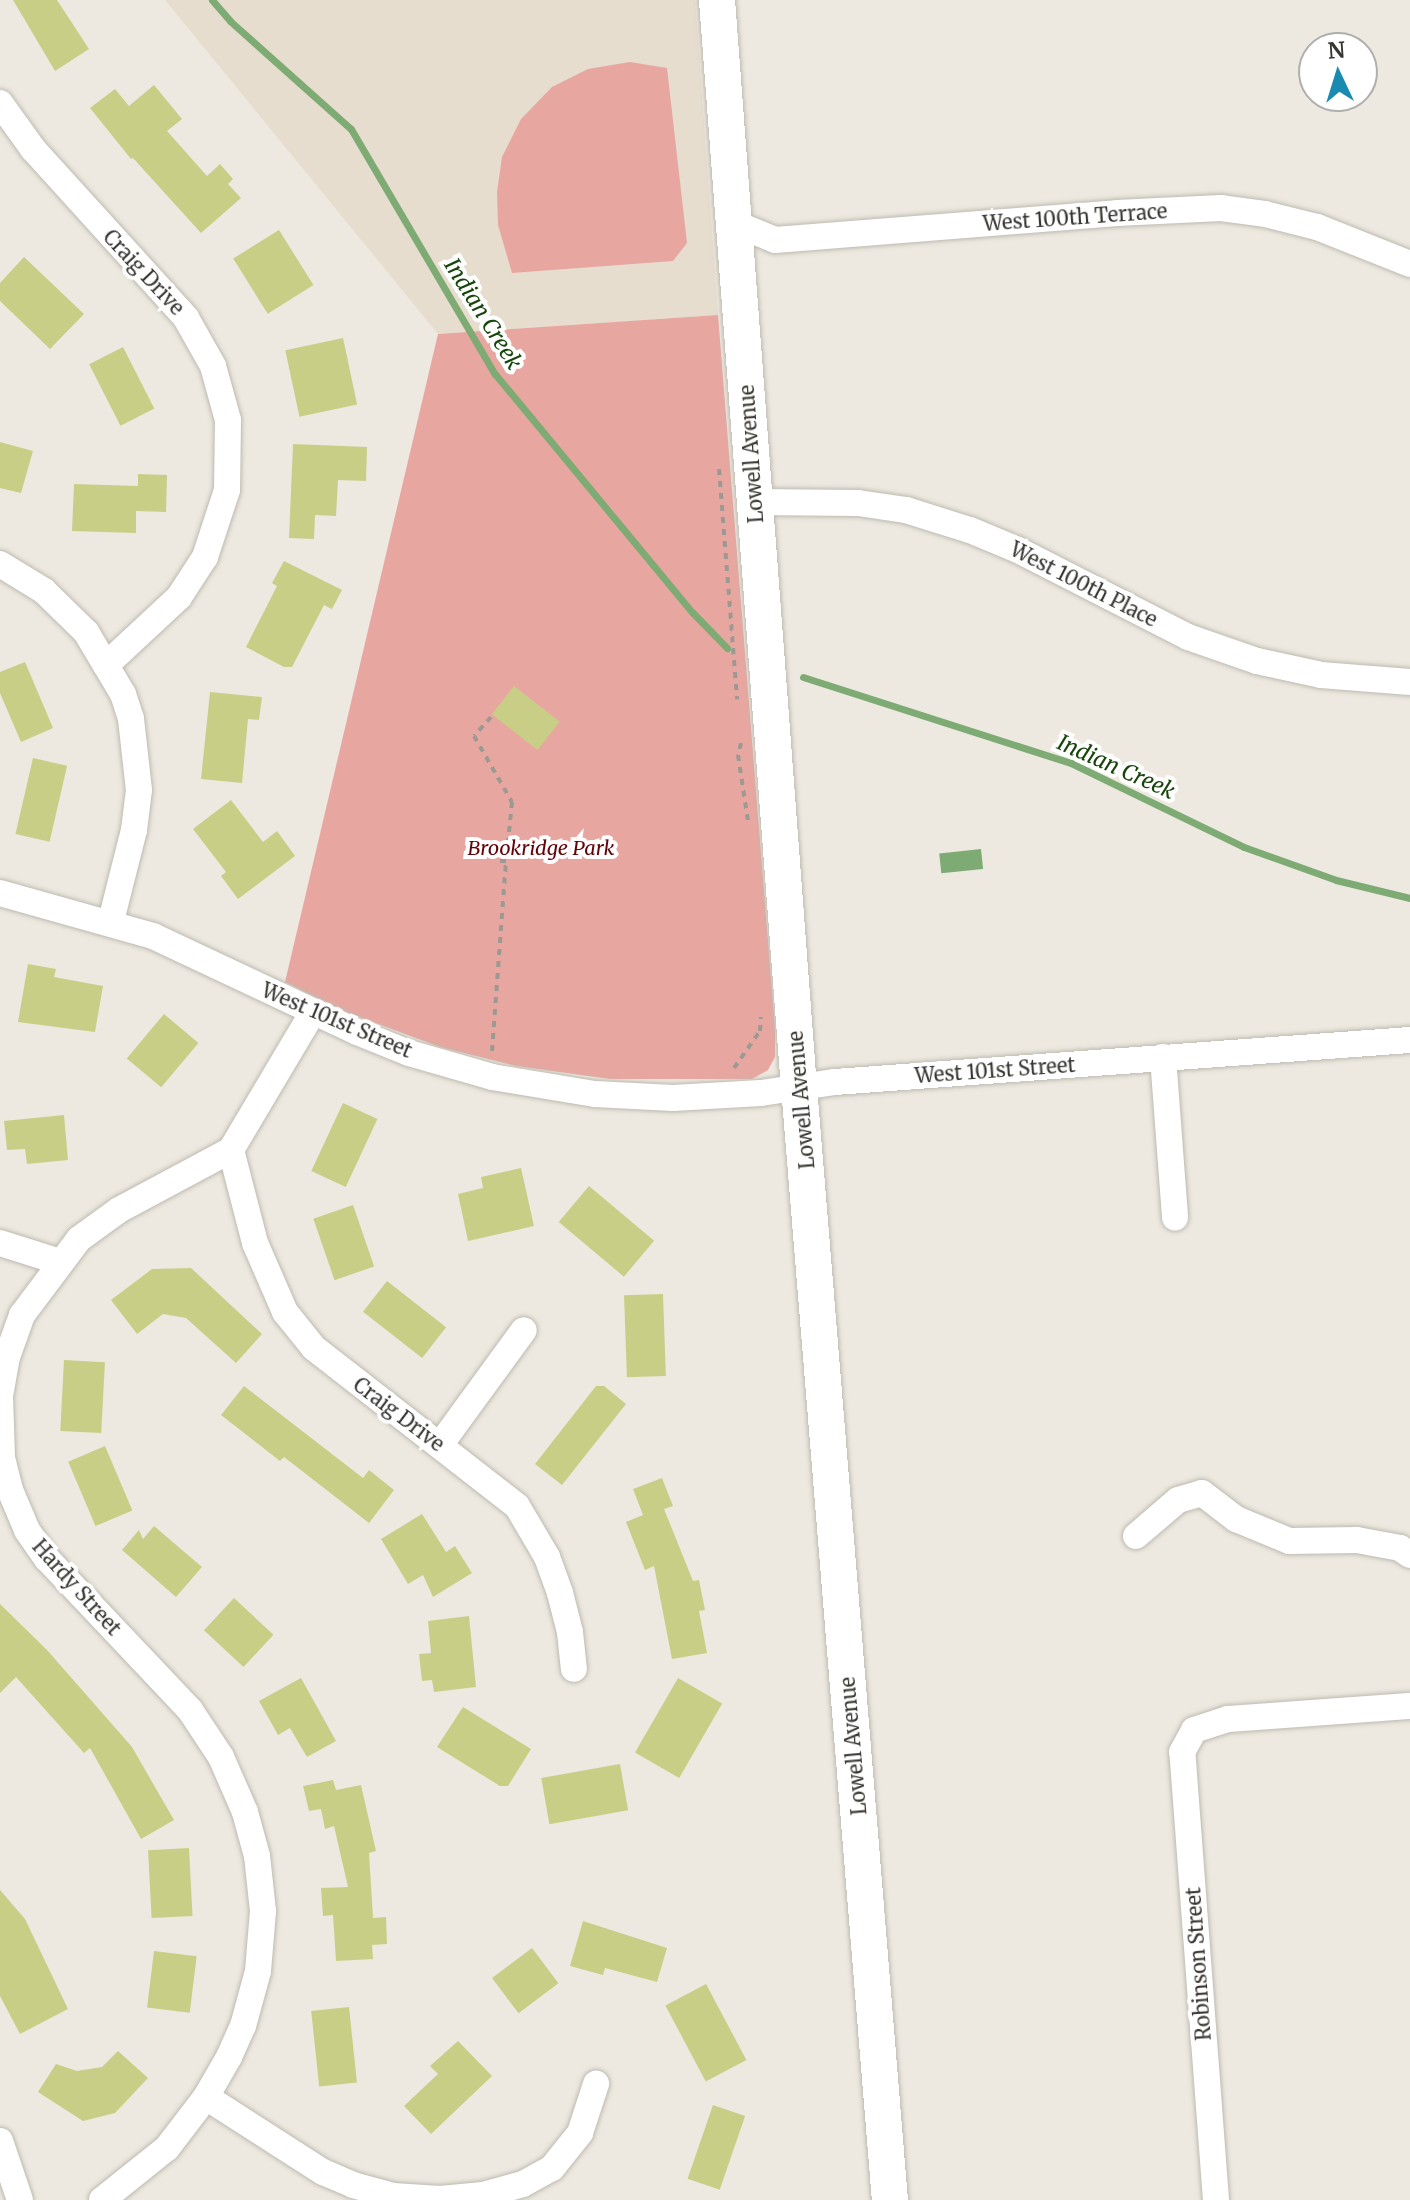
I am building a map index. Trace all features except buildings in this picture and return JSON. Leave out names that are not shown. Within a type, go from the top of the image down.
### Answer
[{"type":"street","name":"Lowell Avenue","points":[[717,0],[799,1087],[890,2200]]},
{"type":"street","name":"Craig Drive","points":[[0,103],[33,149],[186,318],[213,366],[228,420],[227,490],[205,557],[179,597],[106,665]]},
{"type":"street","name":"West 100th Terrace","points":[[734,223],[775,240],[1117,213],[1221,208],[1265,214],[1317,227],[1410,264]]},
{"type":"street","name":"West 100th Place","points":[[755,502],[858,503],[906,510],[1006,545],[1188,637],[1257,661],[1321,675],[1410,682]]},
{"type":"street","points":[[0,564],[63,606],[86,632],[123,694],[131,719],[139,765],[134,830],[111,921]]},
{"type":"street","name":"West 101st Street","points":[[0,893],[111,921],[153,936],[313,1012],[409,1053],[492,1077],[595,1094],[673,1098],[1163,1057],[1410,1040]]},
{"type":"street","points":[[231,1150],[313,1012]]},
{"type":"street","points":[[1163,1057],[1175,1218]]},
{"type":"street","name":"Craig Drive","points":[[231,1150],[255,1243],[285,1312],[314,1348],[497,1488],[532,1528],[560,1593],[570,1632],[574,1669]]},
{"type":"street","name":"Hardy Street","points":[[102,2200],[167,2148],[206,2097],[243,2026],[258,1971],[263,1911],[257,1856],[245,1812],[221,1757],[190,1710],[47,1559],[27,1530],[10,1490],[2,1457],[0,1396],[7,1357],[22,1315],[79,1239],[119,1210],[231,1150]]},
{"type":"street","points":[[0,1243],[60,1262]]},
{"type":"street","points":[[440,1445],[524,1330]]},
{"type":"street","points":[[1136,1536],[1178,1500],[1202,1493],[1236,1519],[1289,1541],[1357,1540],[1400,1548],[1410,1555]]},
{"type":"street","name":"Robinson Street","points":[[1216,2200],[1182,1752],[1194,1730],[1228,1719],[1410,1706]]},
{"type":"street","points":[[206,2097],[323,2172],[353,2185],[393,2196],[440,2199],[483,2195],[523,2184],[552,2168],[580,2133],[596,2084]]},
{"type":"street","points":[[0,2141],[20,2200]]},
{"type":"path","points":[[719,464],[737,702]]},
{"type":"path","points":[[491,717],[474,736],[512,802],[491,1051],[505,1054]]},
{"type":"path","points":[[742,738],[738,755],[748,834]]},
{"type":"path","points":[[498,861],[506,861]]},
{"type":"path","points":[[720,1069],[734,1068],[755,1041],[760,1031],[760,1002]]},
{"type":"shaded area","points":[[165,0],[695,0],[718,315],[438,334]]},
{"type":"shaded area","points":[[981,849],[983,869],[941,873],[939,853]]},
{"type":"green space","points":[[630,62],[667,68],[687,243],[673,261],[512,273],[498,225],[497,192],[502,157],[521,119],[552,87],[588,69]]},
{"type":"green space","name":"Brookridge Park","points":[[718,315],[775,1028],[775,1057],[768,1070],[752,1079],[610,1079],[516,1066],[440,1047],[346,1012],[285,982],[438,334]]},
{"type":"waterway","name":"Indian Creek","points":[[212,0],[230,21],[351,129],[495,374],[693,613],[727,648]]},
{"type":"waterway","name":"Indian Creek","points":[[803,677],[1071,763],[1244,847],[1336,880],[1410,898]]}]
